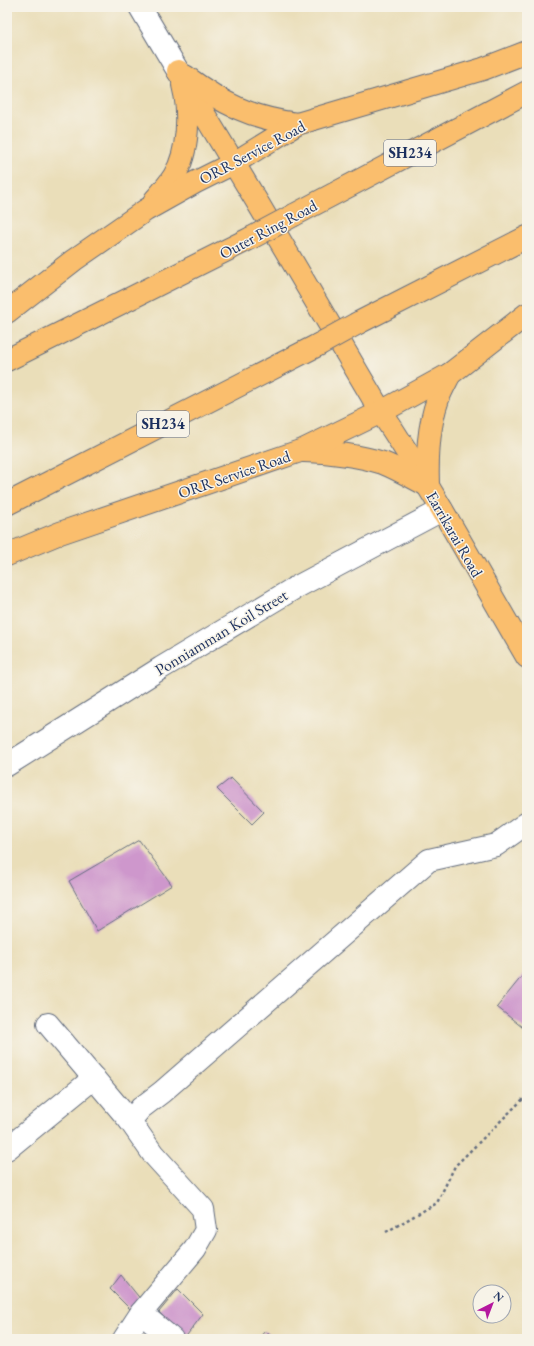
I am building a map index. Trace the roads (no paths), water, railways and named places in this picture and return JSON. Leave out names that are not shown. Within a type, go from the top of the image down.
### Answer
[{"type":"main road","name":"ORR Service Road","points":[[7,312],[74,260],[146,210],[234,163],[297,124],[483,69],[527,52]]},
{"type":"main road","points":[[178,71],[210,94],[235,108],[265,118],[297,124]]},
{"type":"main road","points":[[146,210],[175,175],[179,166],[186,137],[185,92],[178,71]]},
{"type":"main road","name":"Earrikarai Road","points":[[178,71],[381,412],[399,438],[428,486],[527,657]]},
{"type":"main road","name":"Outer Ring Road","points":[[7,360],[251,238],[527,92]]},
{"type":"main road","name":"SH234","points":[[7,504],[527,237]]},
{"type":"main road","name":"ORR Service Road","points":[[7,555],[60,533],[303,450],[381,412],[450,374],[527,314]]},
{"type":"main road","points":[[428,486],[427,458],[430,429],[438,399],[450,374]]},
{"type":"main road","points":[[303,450],[334,452],[382,463],[403,472],[428,486]]},
{"type":"street","points":[[140,7],[178,71]]},
{"type":"street","name":"Ponniamman Koil Street","points":[[7,765],[161,668],[293,589],[442,510]]},
{"type":"street","points":[[130,1121],[141,1108],[162,1092],[429,860],[496,845],[527,823]]},
{"type":"street","points":[[48,1024],[130,1121],[153,1154],[203,1209],[206,1230],[195,1248],[141,1313],[124,1339]]},
{"type":"street","points":[[7,1149],[94,1078]]},
{"type":"street","points":[[141,1313],[172,1339]]}]
